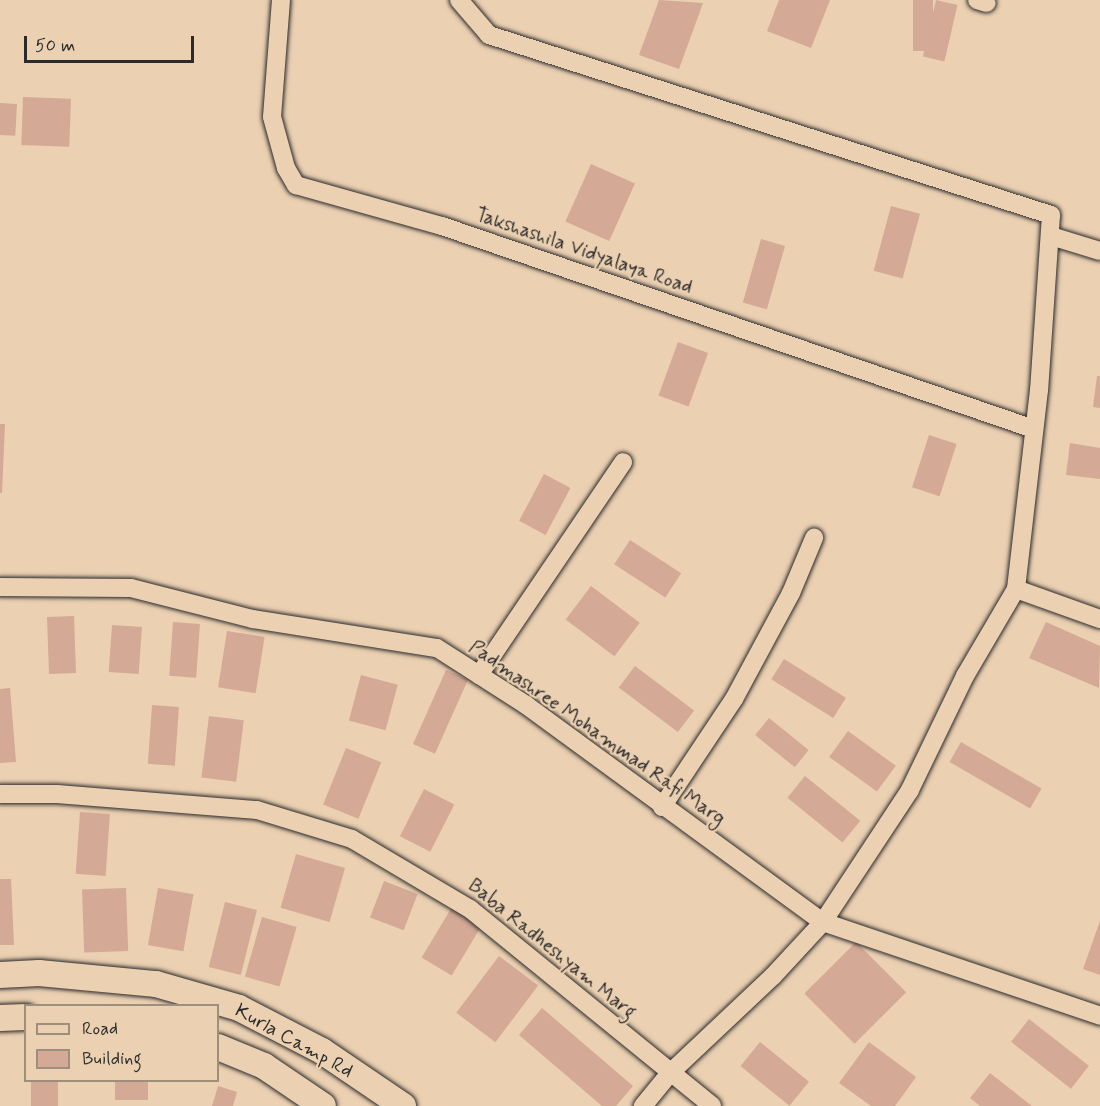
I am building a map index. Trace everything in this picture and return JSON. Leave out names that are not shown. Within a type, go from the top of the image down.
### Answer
[{"type":"main road","name":"Kurla Camp Rd","points":[[0,975],[39,973],[156,984],[239,1008],[322,1051],[403,1106]]},
{"type":"main road","points":[[0,1018],[24,1017]]},
{"type":"main road","name":"Kurla Camp Rd","points":[[219,1047],[264,1066],[323,1106]]},
{"type":"street","name":"Takshashila Vidyalaya Road","points":[[280,0],[272,117],[286,168],[296,184],[442,226],[1034,429]]},
{"type":"street","points":[[461,0],[489,35],[1051,215],[1034,429],[1016,589],[965,676],[910,790],[823,922],[773,976],[670,1073],[644,1106]]},
{"type":"street","points":[[1051,236],[1100,251]]},
{"type":"street","points":[[479,675],[623,462]]},
{"type":"street","points":[[662,807],[734,699],[791,593],[814,538]]},
{"type":"street","name":"Padmashree Mohammad Rafi Marg","points":[[0,587],[131,588],[253,619],[437,648],[479,675],[823,922],[1100,1016]]},
{"type":"street","points":[[1016,589],[1100,619]]},
{"type":"street","name":"Baba Radheshyam Marg","points":[[0,794],[57,794],[256,810],[352,839],[470,909],[712,1106]]},
{"type":"building","points":[[659,0],[703,3],[679,69],[639,55]]},
{"type":"building","points":[[779,0],[830,0],[811,48],[767,31]]},
{"type":"building","points":[[913,0],[933,0],[933,51],[913,51]]},
{"type":"building","points":[[936,0],[957,5],[944,61],[923,57]]},
{"type":"building","points":[[23,97],[71,99],[69,147],[21,145]]},
{"type":"building","points":[[0,103],[17,104],[15,136],[0,135]]},
{"type":"building","points":[[591,164],[635,184],[609,241],[565,222]]},
{"type":"building","points":[[891,206],[920,214],[903,278],[874,271]]},
{"type":"building","points":[[761,239],[785,246],[767,309],[743,302]]},
{"type":"building","points":[[678,342],[708,353],[689,407],[659,396]]},
{"type":"building","points":[[1097,376],[1100,376],[1100,408],[1093,407]]},
{"type":"building","points":[[0,424],[5,424],[2,493],[0,493]]},
{"type":"building","points":[[929,435],[957,444],[940,496],[912,487]]},
{"type":"building","points":[[1070,443],[1100,448],[1100,479],[1066,475]]},
{"type":"building","points":[[544,474],[570,488],[546,535],[519,521]]},
{"type":"building","points":[[630,540],[681,573],[665,598],[614,564]]},
{"type":"building","points":[[591,586],[640,623],[614,656],[566,620]]},
{"type":"building","points":[[74,616],[76,673],[49,674],[47,617]]},
{"type":"building","points":[[173,622],[200,624],[196,678],[169,676]]},
{"type":"building","points":[[1046,622],[1100,646],[1099,688],[1029,658]]},
{"type":"building","points":[[112,625],[142,627],[139,674],[109,672]]},
{"type":"building","points":[[227,631],[265,637],[256,693],[218,687]]},
{"type":"building","points":[[784,659],[846,698],[833,718],[771,679]]},
{"type":"building","points":[[635,666],[694,711],[678,732],[619,688]]},
{"type":"building","points":[[446,670],[468,680],[435,754],[413,744]]},
{"type":"building","points":[[361,675],[398,685],[386,730],[349,720]]},
{"type":"building","points":[[10,688],[16,762],[0,763],[0,689]]},
{"type":"building","points":[[152,705],[179,707],[175,766],[148,764]]},
{"type":"building","points":[[209,716],[244,720],[236,782],[201,778]]},
{"type":"building","points":[[769,718],[809,750],[795,767],[755,735]]},
{"type":"building","points":[[848,731],[896,766],[877,792],[829,757]]},
{"type":"building","points":[[961,742],[1042,788],[1030,808],[950,762]]},
{"type":"building","points":[[346,748],[381,762],[358,819],[323,805]]},
{"type":"building","points":[[805,776],[860,821],[843,842],[787,798]]},
{"type":"building","points":[[424,789],[454,804],[430,852],[400,836]]},
{"type":"building","points":[[80,812],[110,814],[106,876],[76,874]]},
{"type":"building","points":[[296,854],[345,868],[330,922],[281,908]]},
{"type":"building","points":[[0,879],[11,879],[14,945],[0,945]]},
{"type":"building","points":[[384,881],[418,894],[404,930],[370,917]]},
{"type":"building","points":[[126,888],[128,951],[84,952],[82,890]]},
{"type":"building","points":[[158,888],[193,894],[183,951],[148,945]]},
{"type":"building","points":[[225,902],[257,910],[241,975],[209,967]]},
{"type":"building","points":[[452,907],[482,925],[452,976],[422,958]]},
{"type":"building","points":[[262,917],[297,927],[280,987],[245,977]]},
{"type":"building","points":[[1100,921],[1100,975],[1083,969]]},
{"type":"building","points":[[856,942],[906,992],[855,1044],[804,994]]},
{"type":"building","points":[[499,956],[538,985],[495,1042],[456,1013]]},
{"type":"building","points":[[542,1008],[633,1086],[616,1106],[602,1106],[519,1035]]},
{"type":"building","points":[[1029,1019],[1089,1066],[1071,1089],[1011,1042]]},
{"type":"building","points":[[760,1042],[809,1082],[789,1106],[740,1066]]},
{"type":"building","points":[[869,1042],[916,1077],[895,1106],[871,1106],[839,1083]]},
{"type":"building","points":[[990,1073],[1032,1106],[980,1106],[970,1098]]},
{"type":"building","points":[[31,1082],[58,1082],[58,1106],[31,1106]]},
{"type":"building","points":[[115,1082],[148,1082],[148,1100],[115,1100]]},
{"type":"building","points":[[218,1086],[237,1092],[233,1106],[212,1106]]}]
